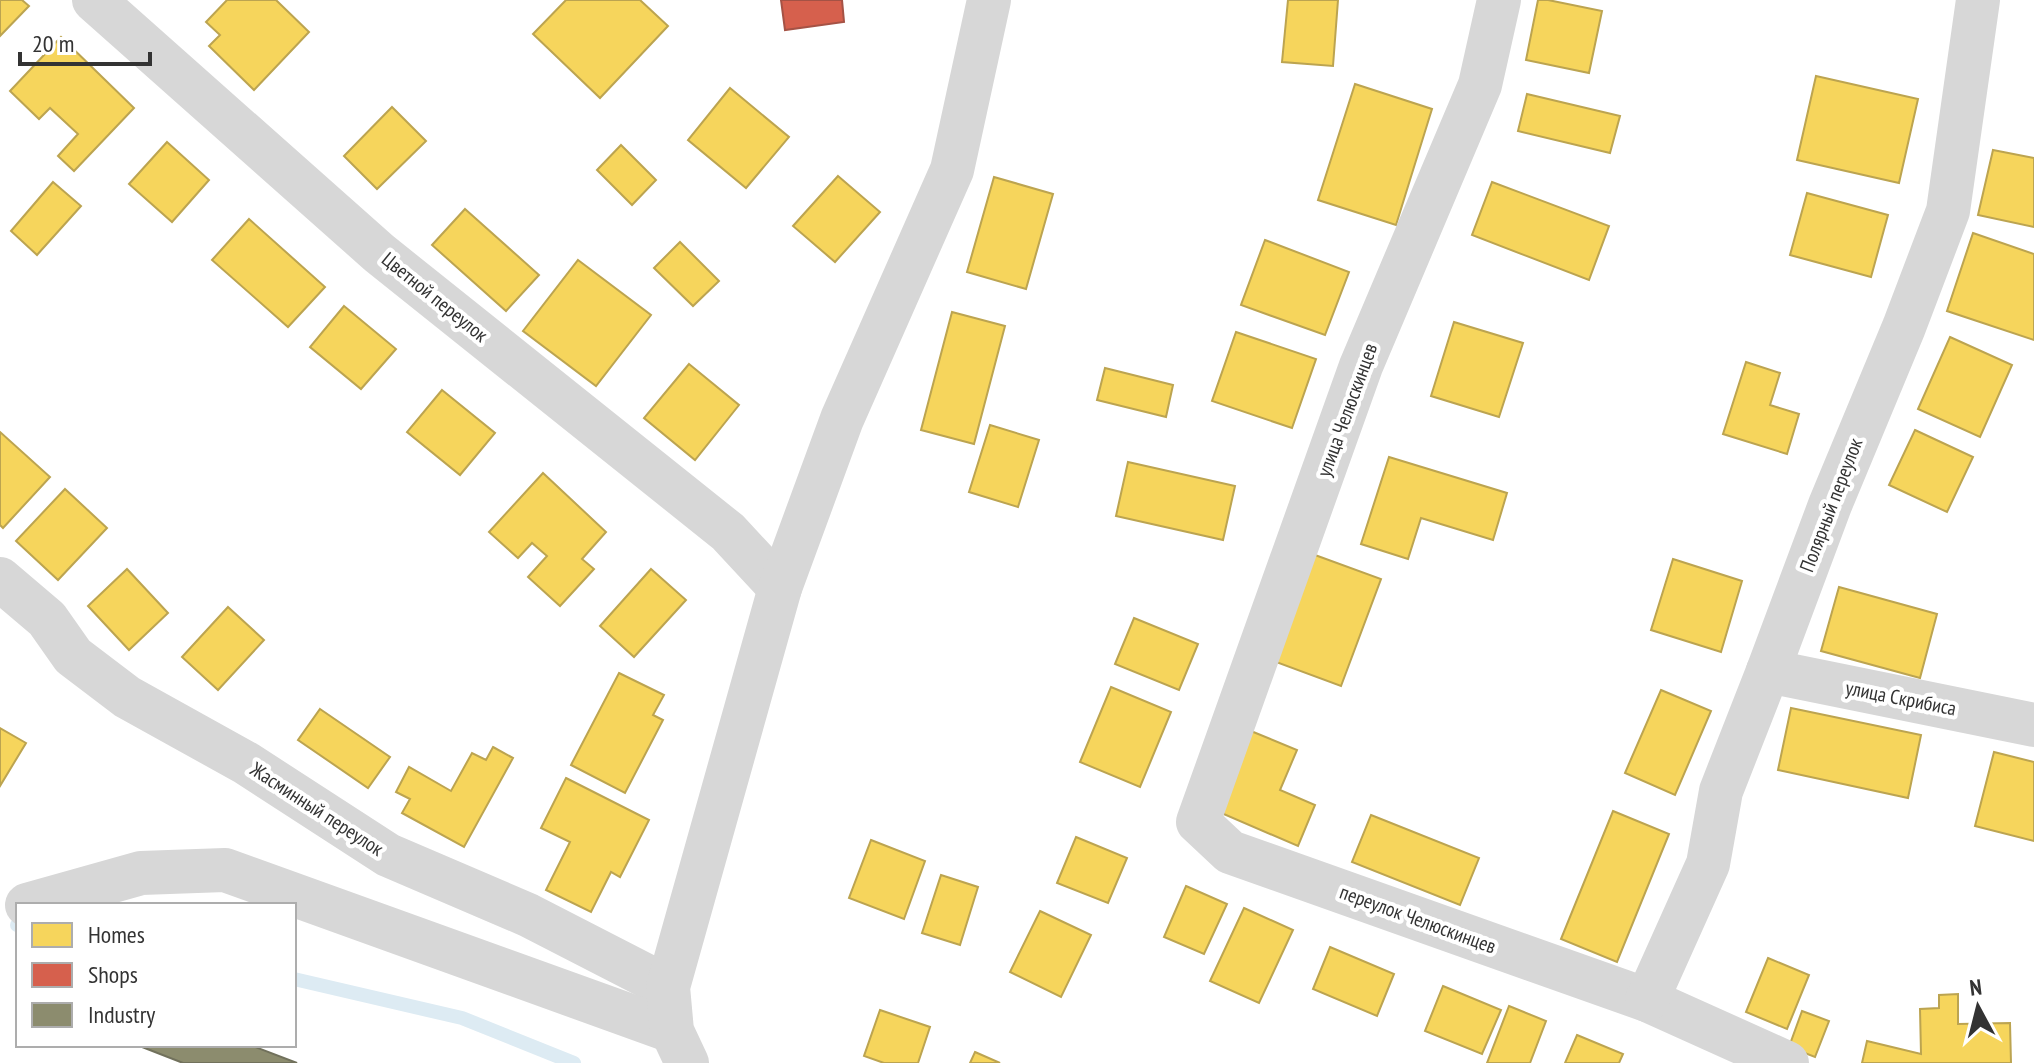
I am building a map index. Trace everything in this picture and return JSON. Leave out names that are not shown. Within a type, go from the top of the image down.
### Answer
[{"type":"street","name":"Цветной переулок","points":[[94,0],[379,253],[728,532],[780,588]]},
{"type":"street","points":[[680,1047],[668,987],[780,588],[842,419],[952,170],[989,0]]},
{"type":"street","name":"улица Челюскинцев","points":[[1198,822],[1361,366],[1480,85],[1499,0]]},
{"type":"street","name":"Полярный переулок","points":[[1647,1000],[1708,864],[1721,791],[1830,505],[1948,211],[1978,0]]},
{"type":"street","name":"Жасминный переулок","points":[[0,579],[47,619],[73,656],[127,697],[246,763],[388,855],[528,915],[668,987]]},
{"type":"street","name":"улица Скрибиса","points":[[1768,671],[2034,725]]},
{"type":"street","name":"переулок Челюскинцев","points":[[1198,822],[1230,852],[1647,1000]]},
{"type":"street","points":[[34,903],[141,873],[225,870],[680,1047]]},
{"type":"street","points":[[1647,1000],[1787,1063]]},
{"type":"building: Homes","points":[[0,0],[22,0],[29,6],[0,36]]},
{"type":"building: Homes","points":[[227,0],[276,0],[309,32],[254,90],[209,46],[220,35],[206,22]]},
{"type":"building: Homes","points":[[566,0],[640,0],[668,26],[600,98],[533,34]]},
{"type":"building: Homes","points":[[1288,0],[1338,0],[1333,66],[1282,62]]},
{"type":"building: Homes","points":[[1538,0],[1602,11],[1589,73],[1526,60]]},
{"type":"building: Homes","points":[[61,37],[134,108],[74,171],[58,156],[78,134],[50,108],[39,119],[10,91]]},
{"type":"building: Homes","points":[[1816,76],[1918,99],[1899,183],[1797,160]]},
{"type":"building: Homes","points":[[1355,84],[1432,109],[1396,225],[1318,200]]},
{"type":"building: Homes","points":[[730,88],[789,137],[746,188],[688,140]]},
{"type":"building: Homes","points":[[1527,94],[1620,116],[1610,153],[1518,131]]},
{"type":"building: Homes","points":[[392,107],[426,141],[377,189],[344,156]]},
{"type":"building: Homes","points":[[167,142],[209,180],[172,222],[129,184]]},
{"type":"building: Homes","points":[[621,145],[656,180],[632,205],[597,170]]},
{"type":"building: Homes","points":[[1993,150],[2034,158],[2034,227],[1978,215]]},
{"type":"building: Homes","points":[[838,176],[880,212],[835,262],[793,226]]},
{"type":"building: Homes","points":[[994,177],[1053,194],[1026,289],[967,272]]},
{"type":"building: Homes","points":[[53,182],[81,206],[37,255],[11,231]]},
{"type":"building: Homes","points":[[1492,182],[1609,226],[1589,280],[1472,235]]},
{"type":"building: Homes","points":[[1807,193],[1888,215],[1871,277],[1790,255]]},
{"type":"building: Homes","points":[[465,209],[539,275],[506,311],[432,245]]},
{"type":"building: Homes","points":[[249,219],[325,287],[288,327],[212,260]]},
{"type":"building: Homes","points":[[1973,233],[2034,254],[2034,340],[1947,311]]},
{"type":"building: Homes","points":[[1265,240],[1349,272],[1325,335],[1241,305]]},
{"type":"building: Homes","points":[[680,242],[719,281],[693,306],[654,268]]},
{"type":"building: Homes","points":[[578,260],[651,315],[596,386],[523,331]]},
{"type":"building: Homes","points":[[344,306],[396,349],[361,389],[310,347]]},
{"type":"building: Homes","points":[[952,312],[1005,326],[974,444],[921,430]]},
{"type":"building: Homes","points":[[1454,322],[1523,343],[1499,417],[1431,396]]},
{"type":"building: Homes","points":[[1236,332],[1316,359],[1292,428],[1212,401]]},
{"type":"building: Homes","points":[[1950,337],[2012,365],[1980,437],[1918,409]]},
{"type":"building: Homes","points":[[1746,362],[1780,373],[1770,405],[1799,414],[1787,454],[1723,434]]},
{"type":"building: Homes","points":[[689,364],[739,405],[695,460],[644,418]]},
{"type":"building: Homes","points":[[1105,368],[1173,385],[1166,417],[1097,400]]},
{"type":"building: Homes","points":[[442,390],[495,433],[460,475],[407,432]]},
{"type":"building: Homes","points":[[990,425],[1039,440],[1018,507],[969,492]]},
{"type":"building: Homes","points":[[1915,430],[1973,457],[1947,512],[1889,485]]},
{"type":"building: Homes","points":[[0,432],[50,477],[3,528],[0,525]]},
{"type":"building: Homes","points":[[1389,457],[1507,493],[1493,540],[1421,518],[1408,559],[1361,544]]},
{"type":"building: Homes","points":[[1128,462],[1235,486],[1223,540],[1116,516]]},
{"type":"building: Homes","points":[[543,473],[606,532],[582,559],[594,569],[560,606],[528,577],[547,556],[532,543],[518,558],[489,532]]},
{"type":"building: Homes","points":[[65,489],[107,528],[58,580],[16,541]]},
{"type":"building: Homes","points":[[1315,555],[1381,579],[1341,686],[1276,662]]},
{"type":"building: Homes","points":[[1673,559],[1742,581],[1721,652],[1651,630]]},
{"type":"building: Homes","points":[[127,569],[168,613],[129,650],[88,606]]},
{"type":"building: Homes","points":[[651,569],[686,600],[634,657],[600,626]]},
{"type":"building: Homes","points":[[1839,587],[1937,614],[1920,678],[1821,651]]},
{"type":"building: Homes","points":[[228,607],[264,640],[218,690],[182,657]]},
{"type":"building: Homes","points":[[1134,618],[1198,644],[1179,690],[1115,664]]},
{"type":"building: Homes","points":[[619,673],[664,695],[653,715],[663,720],[625,793],[571,765]]},
{"type":"building: Homes","points":[[1111,687],[1171,712],[1140,787],[1080,762]]},
{"type":"building: Homes","points":[[1661,690],[1711,711],[1675,795],[1625,773]]},
{"type":"building: Homes","points":[[1791,708],[1921,735],[1908,798],[1778,770]]},
{"type":"building: Homes","points":[[320,709],[390,757],[368,788],[298,740]]},
{"type":"building: Homes","points":[[0,728],[26,743],[0,786]]},
{"type":"building: Homes","points":[[1246,729],[1297,750],[1280,790],[1315,805],[1298,846],[1212,809]]},
{"type":"building: Homes","points":[[493,747],[513,758],[464,847],[402,813],[410,799],[396,792],[409,767],[451,791],[472,753],[486,760]]},
{"type":"building: Homes","points":[[1994,752],[2034,762],[2034,841],[1975,826]]},
{"type":"building: Homes","points":[[566,778],[649,820],[620,877],[611,872],[591,912],[546,890],[570,842],[541,828]]},
{"type":"building: Homes","points":[[1613,811],[1669,834],[1617,962],[1561,939]]},
{"type":"building: Homes","points":[[1371,815],[1479,858],[1460,905],[1352,862]]},
{"type":"building: Homes","points":[[1076,837],[1127,858],[1108,903],[1057,883]]},
{"type":"building: Homes","points":[[871,840],[925,861],[904,919],[849,898]]},
{"type":"building: Homes","points":[[941,875],[978,887],[960,945],[922,933]]},
{"type":"building: Homes","points":[[1186,886],[1227,904],[1204,954],[1164,937]]},
{"type":"building: Homes","points":[[1244,908],[1293,930],[1259,1003],[1210,981]]},
{"type":"building: Homes","points":[[1040,911],[1091,935],[1061,997],[1010,972]]},
{"type":"building: Homes","points":[[1330,947],[1394,974],[1377,1016],[1313,989]]},
{"type":"building: Homes","points":[[1768,958],[1809,975],[1787,1029],[1746,1012]]},
{"type":"building: Homes","points":[[1443,986],[1501,1010],[1482,1054],[1425,1031]]},
{"type":"building: Homes","points":[[1958,994],[1958,1024],[2010,1023],[2011,1063],[1862,1063],[1867,1041],[1921,1054],[1920,1009],[1939,1008],[1939,995]]},
{"type":"building: Homes","points":[[1509,1006],[1546,1021],[1530,1063],[1487,1063]]},
{"type":"building: Homes","points":[[880,1010],[930,1027],[918,1063],[884,1063],[864,1056]]},
{"type":"building: Homes","points":[[1802,1011],[1829,1021],[1815,1057],[1789,1047]]},
{"type":"building: Homes","points":[[1577,1035],[1623,1054],[1619,1063],[1565,1063]]},
{"type":"building: Homes","points":[[975,1052],[1000,1063],[970,1063]]},
{"type":"building: Shops","points":[[781,0],[842,0],[844,22],[785,30]]},
{"type":"building: Industry","points":[[142,1047],[255,1047],[297,1063],[183,1063]]},
{"type":"waterway","points":[[296,979],[462,1018],[574,1063]]}]
